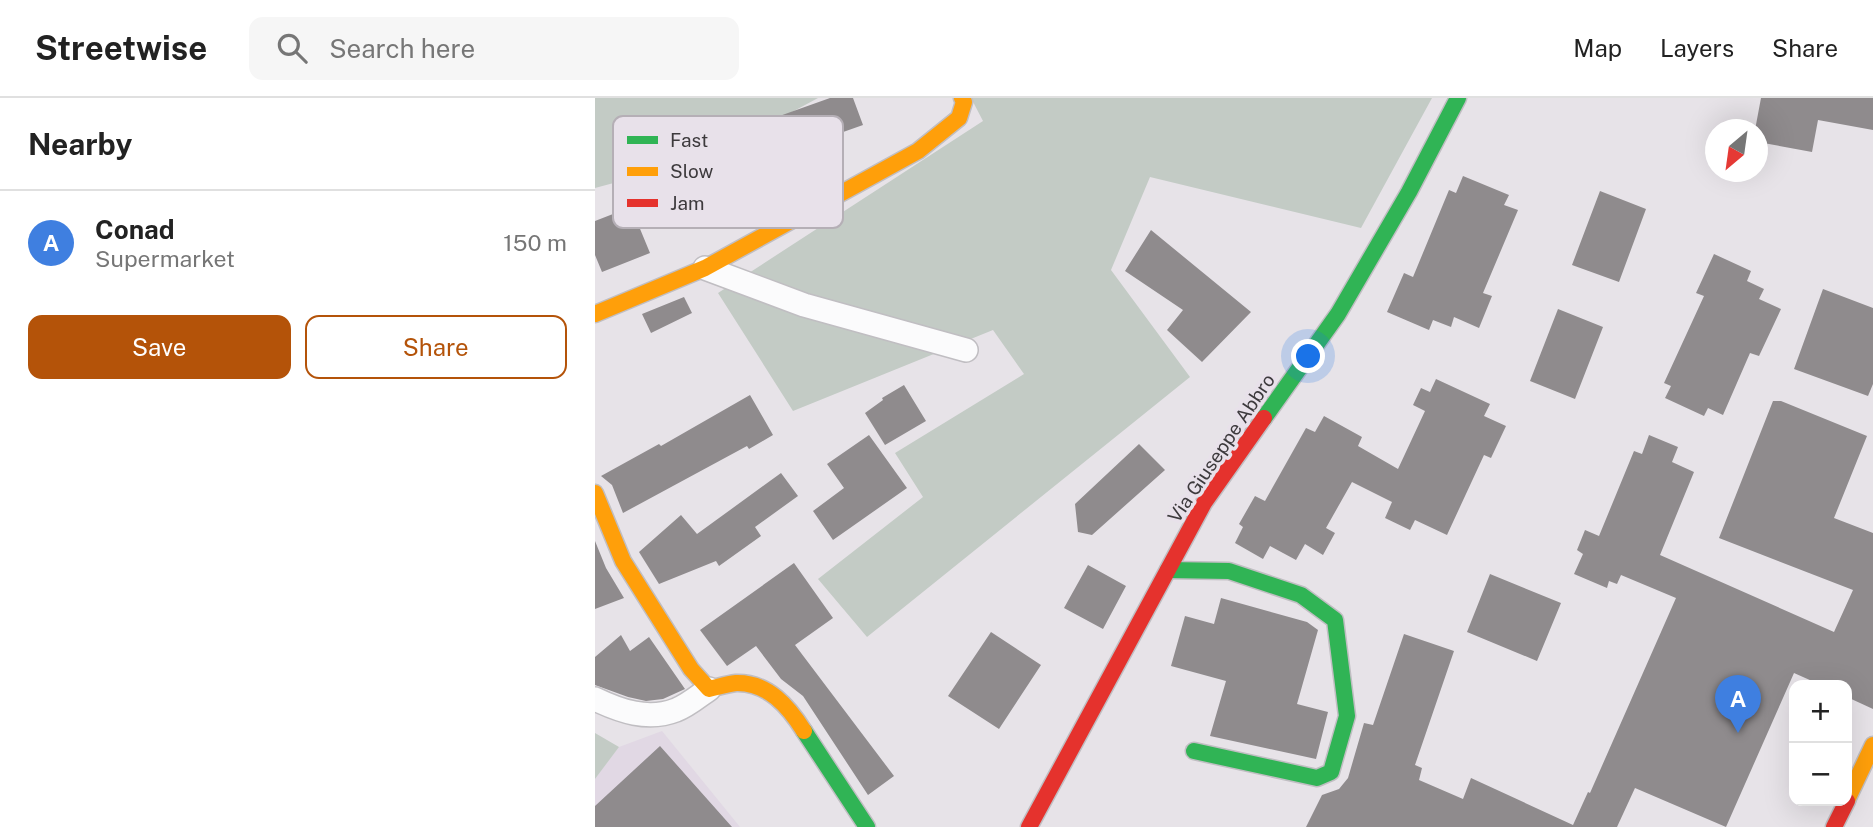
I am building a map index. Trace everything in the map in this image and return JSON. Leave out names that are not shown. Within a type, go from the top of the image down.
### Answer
[{"type":"street","points":[[843,192],[918,151],[959,118],[964,102],[962,98]]},
{"type":"street","name":"Via Giuseppe Abbro","points":[[1029,827],[1204,503],[1338,314],[1409,192],[1458,98]]},
{"type":"street","points":[[595,314],[705,268],[778,228]]},
{"type":"street","points":[[705,268],[804,305],[966,350]]},
{"type":"street","points":[[595,493],[623,561],[691,670],[709,689]]},
{"type":"street","points":[[1168,570],[1229,571],[1301,595],[1335,620],[1347,716],[1331,772],[1317,778],[1194,751]]},
{"type":"street","points":[[595,699],[614,708],[649,716],[677,710],[709,689],[737,683],[763,689],[788,706],[867,827]]},
{"type":"street","points":[[1852,790],[1873,745]]},
{"type":"street","points":[[1834,827],[1844,806]]},
{"type":"shaded area","points":[[595,98],[818,98],[785,116],[613,116],[613,183],[595,188]]},
{"type":"shaded area","points":[[971,98],[1432,98],[1361,228],[1150,177],[1111,270],[1190,377],[867,637],[818,579],[923,497],[895,453],[1024,374],[993,330],[793,411],[718,293],[818,228],[843,228],[843,212],[983,121]]},
{"type":"shaded area","points":[[662,731],[740,827],[595,827],[595,779],[619,747]]},
{"type":"shaded area","points":[[595,733],[619,747],[595,779]]},
{"type":"building","points":[[830,98],[853,98],[863,125],[843,132],[843,116],[779,116]]},
{"type":"building","points":[[1761,98],[1873,98],[1873,130],[1818,120],[1812,152],[1768,144],[1768,119],[1757,119]]},
{"type":"building","points":[[1463,176],[1509,195],[1504,205],[1518,210],[1483,293],[1492,296],[1479,328],[1454,317],[1451,327],[1433,320],[1429,330],[1387,312],[1404,273],[1413,277],[1449,190],[1456,193]]},
{"type":"building","points":[[1600,191],[1646,209],[1619,282],[1572,265]]},
{"type":"building","points":[[613,214],[613,228],[640,228],[650,253],[602,272],[595,255],[595,221]]},
{"type":"building","points":[[1151,230],[1251,312],[1202,362],[1167,330],[1183,310],[1125,271]]},
{"type":"building","points":[[1714,254],[1751,271],[1747,281],[1764,289],[1759,299],[1781,309],[1759,356],[1750,353],[1723,415],[1708,408],[1704,416],[1665,398],[1671,386],[1664,383],[1704,296],[1696,293]]},
{"type":"building","points":[[1823,289],[1873,308],[1873,384],[1868,396],[1794,369]]},
{"type":"building","points":[[684,297],[692,313],[651,333],[642,314]]},
{"type":"building","points":[[1558,309],[1603,327],[1575,399],[1530,381]]},
{"type":"building","points":[[1436,379],[1490,404],[1484,416],[1506,426],[1491,458],[1484,455],[1447,535],[1415,520],[1410,530],[1385,518],[1392,502],[1352,482],[1326,528],[1335,533],[1323,555],[1305,544],[1296,560],[1270,546],[1263,559],[1235,543],[1243,527],[1239,524],[1255,496],[1265,501],[1306,428],[1315,432],[1324,416],[1362,437],[1358,446],[1398,469],[1425,411],[1413,405],[1421,388],[1430,392]]},
{"type":"building","points":[[904,385],[926,421],[885,445],[865,413],[883,400],[882,398]]},
{"type":"building","points":[[750,395],[773,435],[749,449],[747,446],[623,513],[612,485],[601,476],[659,444],[661,446]]},
{"type":"building","points":[[1773,401],[1781,401],[1867,436],[1834,518],[1873,533],[1873,709],[1852,699],[1852,680],[1810,680],[1794,673],[1726,827],[1635,788],[1617,827],[1306,827],[1322,795],[1339,789],[1348,778],[1364,723],[1373,725],[1404,634],[1454,651],[1415,765],[1422,768],[1419,780],[1463,799],[1471,778],[1573,825],[1588,792],[1590,793],[1676,598],[1621,575],[1617,584],[1609,581],[1607,588],[1574,574],[1583,554],[1577,550],[1585,530],[1599,536],[1634,451],[1642,454],[1649,435],[1678,447],[1672,462],[1694,472],[1660,555],[1834,632],[1853,590],[1719,538]]},
{"type":"building","points":[[869,435],[907,488],[833,540],[813,511],[844,488],[827,464]]},
{"type":"building","points":[[1139,444],[1165,470],[1092,535],[1078,532],[1075,504]]},
{"type":"building","points":[[781,473],[798,496],[755,527],[761,536],[719,566],[716,561],[659,584],[639,552],[681,515],[697,534]]},
{"type":"building","points":[[595,541],[606,568],[624,598],[595,609]]},
{"type":"building","points":[[794,563],[833,618],[795,645],[894,776],[868,795],[803,696],[781,679],[756,646],[727,666],[700,630]]},
{"type":"building","points":[[1088,565],[1126,586],[1103,629],[1064,608]]},
{"type":"building","points":[[1490,574],[1561,603],[1537,661],[1467,632]]},
{"type":"building","points":[[1221,598],[1307,622],[1318,630],[1297,704],[1328,712],[1316,759],[1210,736],[1226,681],[1171,666],[1185,616],[1214,624]]},
{"type":"building","points":[[991,632],[1041,665],[999,729],[948,696]]},
{"type":"building","points":[[621,635],[630,651],[649,637],[685,689],[663,699],[646,701],[595,685],[595,657]]},
{"type":"building","points":[[660,746],[732,827],[595,827],[595,806]]},
{"type":"traffic: fast","points":[[1264,418],[1338,314],[1409,192],[1458,98]]},
{"type":"traffic: fast","points":[[1168,570],[1229,571],[1301,595],[1335,620],[1347,716],[1331,772],[1317,778],[1194,751]]},
{"type":"traffic: fast","points":[[804,731],[867,827]]},
{"type":"traffic: slow","points":[[843,192],[918,151],[959,118],[964,102],[962,98]]},
{"type":"traffic: slow","points":[[595,314],[705,268],[778,228]]},
{"type":"traffic: slow","points":[[595,493],[623,561],[691,669],[709,689],[736,683],[768,691],[792,713],[804,731]]},
{"type":"traffic: slow","points":[[1852,789],[1873,745]]},
{"type":"traffic: jam","points":[[1029,827],[1204,503],[1264,418]]},
{"type":"traffic: jam","points":[[1834,827],[1844,806]]},
{"type":"place","name":"Conad","points":[[1738,733]]}]
